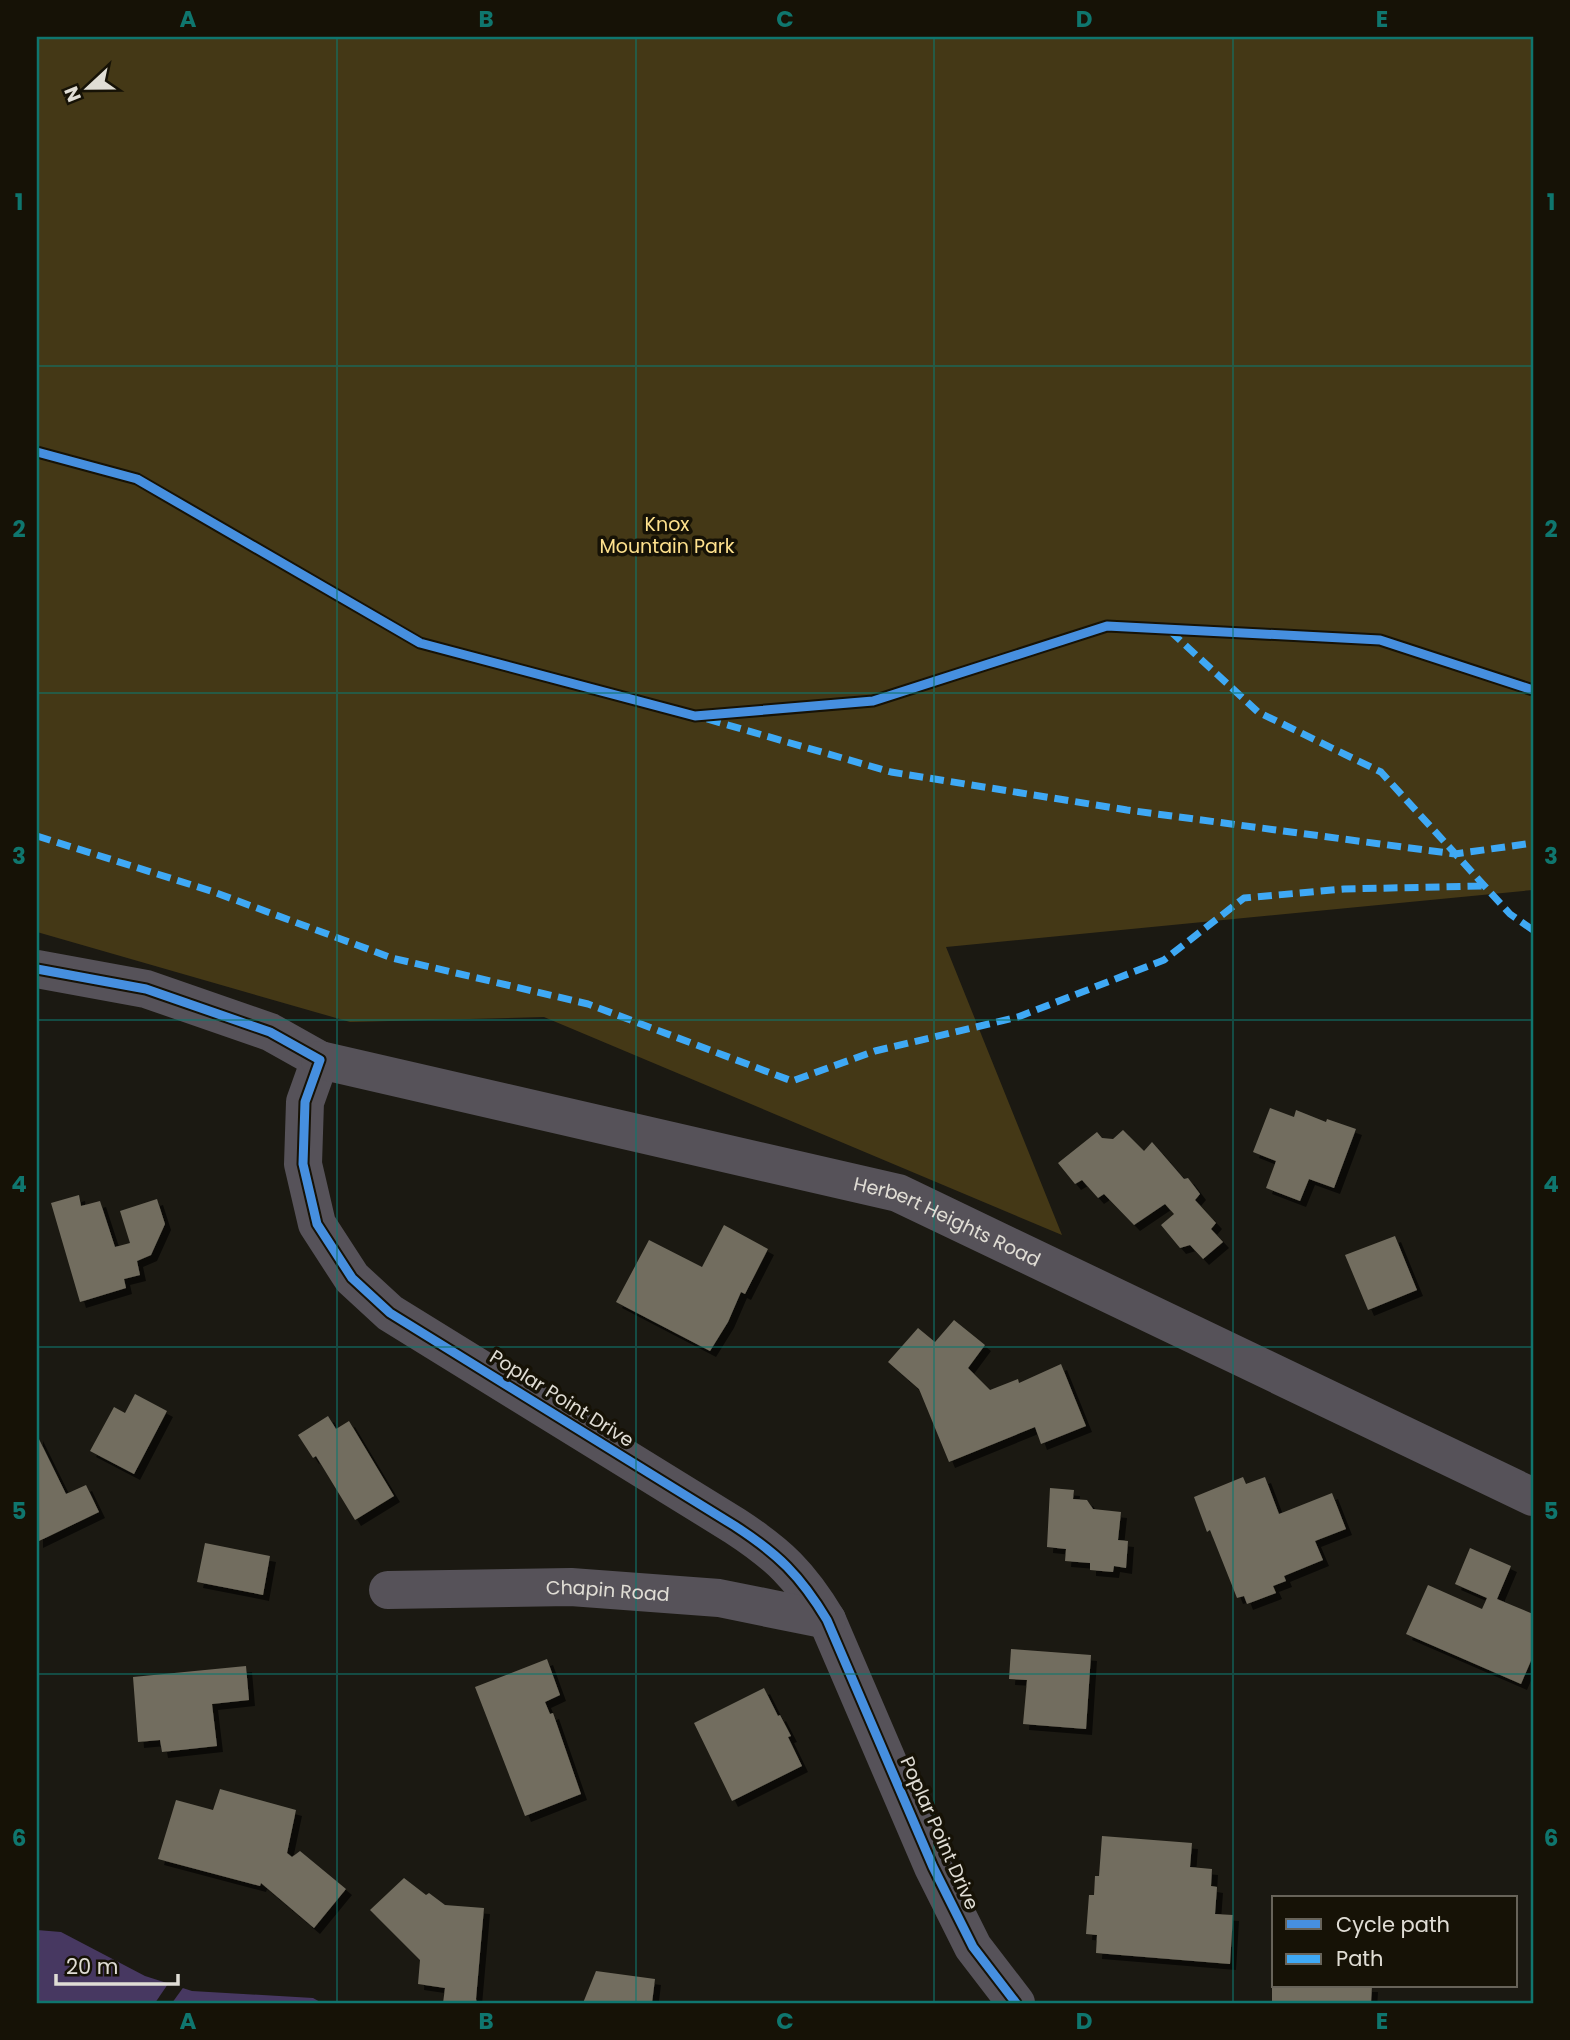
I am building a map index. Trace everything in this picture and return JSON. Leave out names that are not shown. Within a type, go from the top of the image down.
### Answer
[{"type":"street","points":[[37,969],[146,989],[270,1032],[320,1060]]},
{"type":"street","name":"Herbert Heights Road","points":[[320,1060],[898,1193],[1533,1497]]},
{"type":"street","name":"Poplar Point Drive","points":[[320,1060],[305,1102],[303,1164],[317,1224],[352,1278],[390,1313],[766,1546],[787,1565],[809,1591],[827,1620],[933,1867],[973,1947],[1016,2003]]},
{"type":"street","name":"Chapin Road","points":[[388,1590],[571,1587],[719,1598],[827,1620]]},
{"type":"green space","name":"Knox Mountain Park","points":[[37,37],[1533,37],[1533,890],[946,947],[1062,1235],[544,1017],[350,1022],[37,932]]},
{"type":"shaded area","points":[[37,1930],[61,1932],[145,1976],[192,1991],[313,1998],[322,2003],[37,2003]]},
{"type":"pier","points":[[170,1981],[185,1985],[172,2003],[155,2003]]},
{"type":"building","points":[[1270,1108],[1294,1117],[1296,1110],[1326,1122],[1327,1119],[1356,1129],[1334,1188],[1309,1179],[1300,1201],[1266,1188],[1276,1161],[1253,1152]]},
{"type":"building","points":[[1123,1130],[1144,1151],[1152,1142],[1200,1194],[1195,1200],[1216,1223],[1211,1229],[1223,1242],[1203,1259],[1190,1245],[1180,1248],[1161,1225],[1174,1214],[1165,1204],[1134,1225],[1104,1194],[1098,1198],[1082,1180],[1075,1184],[1058,1163],[1097,1132],[1102,1138],[1113,1139]]},
{"type":"building","points":[[79,1195],[81,1206],[100,1201],[115,1247],[130,1243],[120,1211],[157,1199],[165,1224],[151,1255],[137,1261],[140,1275],[124,1279],[126,1288],[80,1302],[51,1203]]},
{"type":"building","points":[[724,1225],[768,1249],[745,1294],[741,1292],[728,1322],[710,1351],[616,1302],[649,1240],[702,1267]]},
{"type":"building","points":[[1395,1236],[1417,1290],[1368,1310],[1345,1255]]},
{"type":"building","points":[[954,1320],[985,1345],[968,1368],[990,1390],[1018,1379],[1019,1383],[1061,1364],[1086,1426],[1041,1444],[1035,1427],[949,1462],[919,1389],[888,1362],[918,1328],[935,1342]]},
{"type":"building","points":[[135,1394],[167,1411],[134,1474],[90,1451],[114,1407],[125,1413]]},
{"type":"building","points":[[328,1416],[336,1429],[349,1421],[394,1496],[355,1520],[316,1456],[313,1458],[298,1435]]},
{"type":"building","points":[[37,1435],[66,1494],[86,1485],[99,1512],[37,1542]]},
{"type":"building","points":[[1243,1477],[1246,1484],[1265,1477],[1279,1514],[1332,1493],[1346,1529],[1315,1541],[1323,1560],[1284,1576],[1286,1581],[1273,1586],[1276,1593],[1247,1604],[1244,1596],[1237,1598],[1194,1497]]},
{"type":"building","points":[[1050,1488],[1074,1490],[1073,1499],[1087,1500],[1093,1509],[1121,1512],[1118,1540],[1128,1541],[1126,1568],[1114,1566],[1113,1572],[1090,1570],[1090,1563],[1065,1561],[1066,1549],[1047,1547]]},
{"type":"building","points":[[205,1543],[270,1556],[263,1595],[197,1582]]},
{"type":"building","points":[[1470,1548],[1511,1566],[1497,1599],[1533,1614],[1533,1656],[1521,1684],[1406,1634],[1428,1585],[1482,1609],[1487,1598],[1455,1584]]},
{"type":"building","points":[[1011,1649],[1091,1655],[1086,1729],[1023,1724],[1027,1680],[1009,1679]]},
{"type":"building","points":[[547,1659],[560,1695],[545,1702],[550,1714],[553,1713],[581,1794],[525,1816],[475,1687]]},
{"type":"building","points":[[246,1666],[249,1700],[212,1704],[217,1746],[162,1752],[160,1740],[138,1742],[133,1677]]},
{"type":"building","points":[[764,1688],[791,1736],[788,1737],[802,1766],[732,1801],[694,1723]]},
{"type":"building","points":[[220,1789],[296,1810],[287,1853],[292,1857],[300,1851],[346,1889],[314,1928],[261,1883],[260,1886],[158,1859],[176,1800],[213,1810]]},
{"type":"building","points":[[1102,1836],[1192,1843],[1190,1867],[1212,1869],[1211,1886],[1217,1887],[1215,1914],[1233,1915],[1230,1964],[1096,1953],[1097,1935],[1086,1934],[1089,1895],[1094,1895],[1095,1876],[1099,1876]]},
{"type":"building","points":[[404,1878],[445,1905],[484,1908],[477,2003],[443,2003],[445,1988],[418,1984],[420,1960],[370,1910]]},
{"type":"building","points":[[596,1971],[655,1979],[652,2003],[583,2003]]},
{"type":"building","points":[[1272,1988],[1372,1988],[1371,2003],[1272,2003]]},
{"type":"marked path","points":[[1170,631],[1258,712],[1381,772],[1510,914],[1533,930]]},
{"type":"marked path","points":[[707,719],[891,772],[1127,810],[1455,854],[1533,843]]},
{"type":"marked path","points":[[37,836],[211,891],[392,958],[588,1004],[792,1081],[875,1051],[1018,1017],[1164,960],[1244,898],[1344,889],[1485,886]]},
{"type":"cycle path","points":[[37,452],[137,479],[420,643],[695,716],[873,701],[1107,626],[1380,640],[1533,690]]},
{"type":"cycle path","points":[[37,969],[146,989],[270,1032],[320,1060],[305,1102],[303,1164],[317,1224],[352,1278],[390,1313],[735,1526],[764,1546],[787,1567],[807,1590],[827,1620],[933,1867],[973,1947],[1016,2003]]}]
